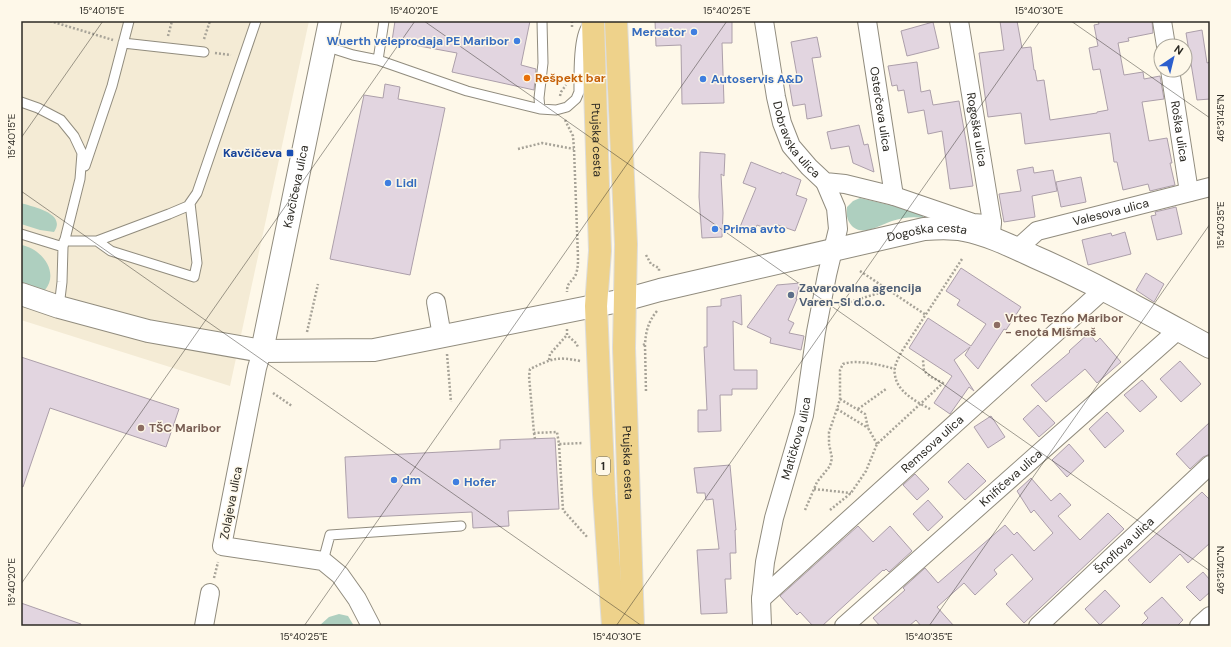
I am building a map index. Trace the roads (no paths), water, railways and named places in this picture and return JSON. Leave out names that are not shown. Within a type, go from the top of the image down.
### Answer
[{"type":"main road","name":"Ptujska cesta","points":[[592,21],[600,251],[596,306],[604,494],[613,626]]},
{"type":"main road","name":"Ptujska cesta","points":[[616,21],[626,244],[624,348],[633,626]]},
{"type":"street","name":"Kavčičeva ulica","points":[[262,351],[330,21]]},
{"type":"street","name":"Dobravska ulica","points":[[764,21],[776,97],[782,124],[791,146],[809,167],[825,182],[836,208],[838,229],[832,250]]},
{"type":"street","name":"Osterčeva ulica","points":[[867,21],[894,196]]},
{"type":"street","name":"Rogoška ulica","points":[[959,21],[991,230]]},
{"type":"street","points":[[1162,21],[1165,38]]},
{"type":"street","name":"Roška ulica","points":[[1171,78],[1189,192]]},
{"type":"street","name":"Dobravska ulica","points":[[825,182],[845,184],[894,196],[973,223],[986,224],[991,230]]},
{"type":"street","name":"Valesova ulica","points":[[1018,249],[1037,231],[1210,187]]},
{"type":"street","name":"Dogoška cesta","points":[[624,300],[660,290],[924,229],[942,228],[991,230],[1018,249],[1103,290],[1210,348]]},
{"type":"street","name":"Matičkova ulica","points":[[762,626],[761,599],[765,562],[774,518],[804,416],[816,332],[832,250]]},
{"type":"street","name":"Remsova ulica","points":[[761,599],[1103,290]]},
{"type":"street","points":[[21,294],[59,307],[148,331],[262,351],[374,350],[445,345],[568,303],[596,306],[624,300]]},
{"type":"street","points":[[436,302],[445,345]]},
{"type":"street","name":"Knifičeva ulica","points":[[844,626],[1178,330]]},
{"type":"street","name":"Zolajeva ulica","points":[[262,351],[257,368],[222,546],[323,561]]},
{"type":"street","name":"Šnoflova ulica","points":[[1038,626],[1210,465]]},
{"type":"street","points":[[323,561],[340,575],[357,599],[371,626]]},
{"type":"street","points":[[204,626],[210,592]]},
{"type":"street","points":[[1199,626],[1210,616]]},
{"type":"lane","points":[[59,307],[64,244],[80,179],[112,86],[128,21]]},
{"type":"lane","points":[[21,234],[64,244],[97,241],[188,206],[198,193],[256,21]]},
{"type":"lane","points":[[378,60],[384,21]]},
{"type":"lane","points":[[540,109],[539,98],[543,63],[542,21]]},
{"type":"lane","points":[[325,46],[353,55],[378,60],[467,91],[560,113],[576,99],[579,92],[581,40],[585,28],[592,21]]},
{"type":"lane","points":[[123,43],[202,52]]},
{"type":"lane","points":[[21,102],[38,108],[61,120],[74,136],[82,153],[80,179]]},
{"type":"lane","points":[[97,241],[111,251],[194,277],[197,263],[190,203]]},
{"type":"lane","points":[[323,561],[330,534],[461,526]]},
{"type":"place","name":"Mercator","points":[[694,32]]},
{"type":"place","name":"Wuerth veleprodaja PE Maribor","points":[[517,41]]},
{"type":"place","name":"Rešpekt bar","points":[[527,78]]},
{"type":"place","name":"Autoservis A&D","points":[[703,79]]},
{"type":"place","name":"Kavčičeva","points":[[290,153]]},
{"type":"place","name":"Lidl","points":[[388,183]]},
{"type":"place","name":"Prima avto","points":[[715,229]]},
{"type":"place","name":"Zavarovalna agencija Varen-SI d.o.o.","points":[[791,295]]},
{"type":"place","name":"Vrtec Tezno Maribor - enota Mišmaš","points":[[997,325]]},
{"type":"place","name":"TŠC Maribor","points":[[141,428]]},
{"type":"place","name":"dm","points":[[394,480]]},
{"type":"place","name":"Hofer","points":[[456,482]]}]
